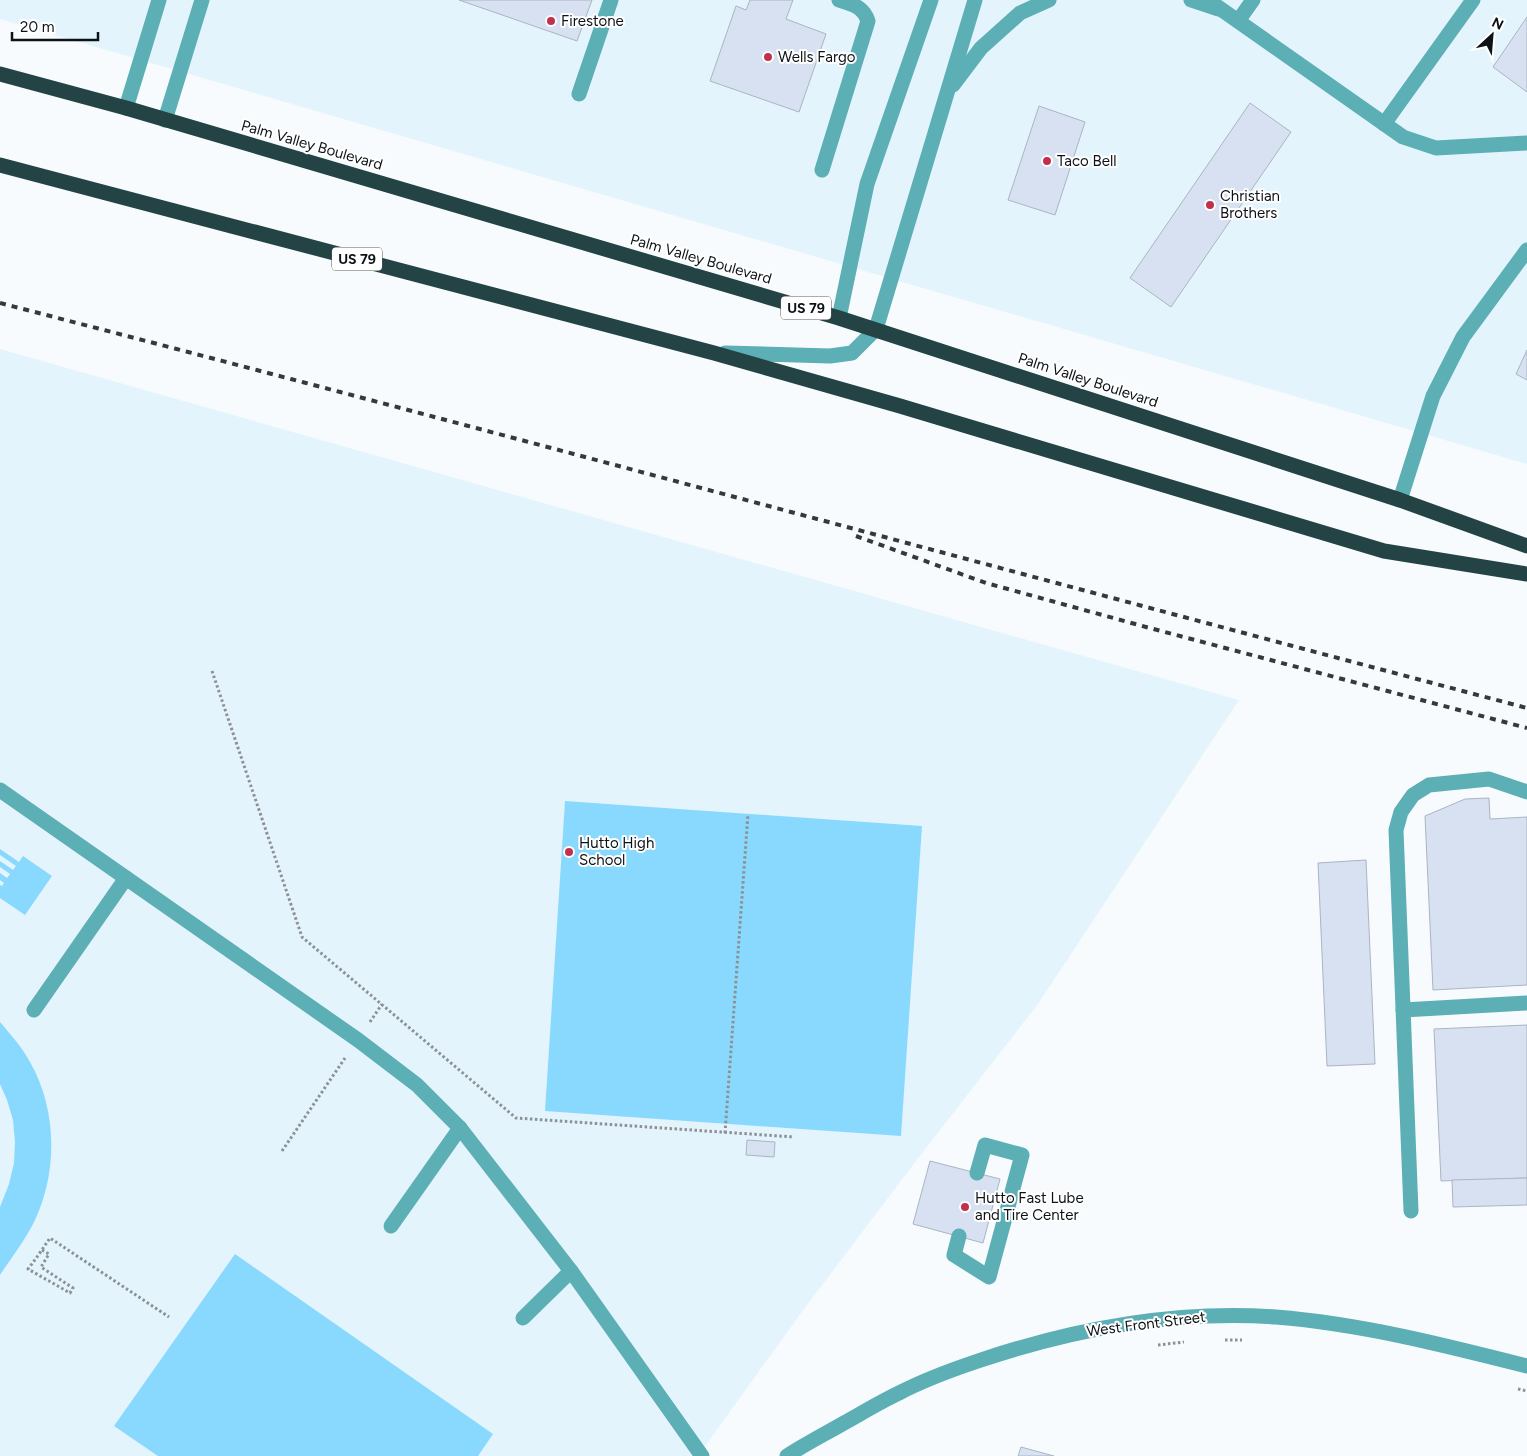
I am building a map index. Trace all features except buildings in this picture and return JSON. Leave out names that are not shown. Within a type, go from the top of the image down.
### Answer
[{"type":"highway","name":"Palm Valley Boulevard","points":[[0,74],[126,108],[876,329],[1400,500],[1527,546]]},
{"type":"highway","name":"US 79","points":[[0,165],[714,353],[900,406],[1384,551],[1527,574]]},
{"type":"street","points":[[126,108],[159,0]]},
{"type":"street","points":[[165,120],[202,0]]},
{"type":"street","points":[[579,94],[611,0]]},
{"type":"street","points":[[822,170],[868,21],[865,13],[857,6],[839,0]]},
{"type":"street","points":[[839,318],[867,184],[932,0]]},
{"type":"street","points":[[714,353],[830,356],[852,353],[876,329],[975,0]]},
{"type":"street","points":[[946,94],[980,48],[1020,13],[1049,0]]},
{"type":"street","points":[[1191,0],[1224,11]]},
{"type":"street","points":[[1208,0],[1403,137],[1436,148],[1527,143]]},
{"type":"street","points":[[1238,21],[1253,0]]},
{"type":"street","points":[[1384,124],[1472,0]]},
{"type":"street","points":[[1400,500],[1433,396],[1463,337],[1527,250]]},
{"type":"street","points":[[1411,1211],[1396,830],[1401,812],[1413,794],[1429,785],[1489,779],[1527,792]]},
{"type":"street","points":[[0,790],[358,1040],[417,1085],[460,1128],[571,1271],[702,1456]]},
{"type":"street","points":[[34,1010],[126,878]]},
{"type":"street","points":[[1403,1010],[1527,1004]]},
{"type":"street","points":[[391,1226],[460,1128]]},
{"type":"street","points":[[958,1236],[954,1254],[989,1277],[1022,1155],[985,1145],[977,1173]]},
{"type":"street","points":[[523,1318],[571,1271]]},
{"type":"street","name":"West Front Street","points":[[787,1456],[898,1393],[954,1369],[1008,1351],[1075,1333],[1146,1321],[1217,1315],[1275,1317],[1343,1324],[1414,1338],[1527,1366]]},
{"type":"path","points":[[212,671],[302,937],[516,1118],[794,1137]]},
{"type":"path","points":[[725,1133],[748,814]]},
{"type":"path","points":[[282,1151],[382,1004]]},
{"type":"path","points":[[42,1250],[49,1254],[41,1267],[73,1288],[70,1293],[28,1268],[50,1238],[168,1317]]},
{"type":"path","points":[[1224,1340],[1248,1340]]},
{"type":"path","points":[[1152,1345],[1189,1342]]},
{"type":"path","points":[[1509,1387],[1527,1391]]},
{"type":"shaded area","points":[[0,0],[1527,0],[1527,464],[0,19]]},
{"type":"shaded area","name":"Hutto High School","points":[[0,349],[1239,700],[1038,1004],[801,1313],[698,1456],[0,1456]]},
{"type":"shaded area","points":[[565,801],[922,826],[901,1136],[545,1111]]},
{"type":"shaded area","points":[[0,849],[19,862],[23,856],[52,876],[25,915],[0,898],[0,885],[2,886],[4,883],[0,880],[0,873],[7,878],[10,874],[0,867],[0,861],[13,870],[16,866],[0,855]]},
{"type":"shaded area","points":[[0,1022],[23,1051],[39,1080],[50,1120],[51,1161],[48,1181],[35,1220],[0,1275],[0,1207],[9,1184],[14,1163],[15,1142],[13,1120],[0,1084]]},
{"type":"shaded area","points":[[235,1254],[493,1434],[478,1456],[158,1456],[114,1426]]},
{"type":"railway","points":[[0,303],[1527,708]]},
{"type":"railway","points":[[856,536],[986,583],[1527,728]]},
{"type":"place","name":"Firestone","points":[[551,21]]},
{"type":"place","name":"Wells Fargo","points":[[768,57]]},
{"type":"place","name":"Taco Bell","points":[[1047,161]]},
{"type":"place","name":"Christian Brothers","points":[[1210,205]]},
{"type":"place","name":"Hutto High School","points":[[569,852]]},
{"type":"place","name":"Hutto Fast Lube and Tire Center","points":[[965,1207]]}]
